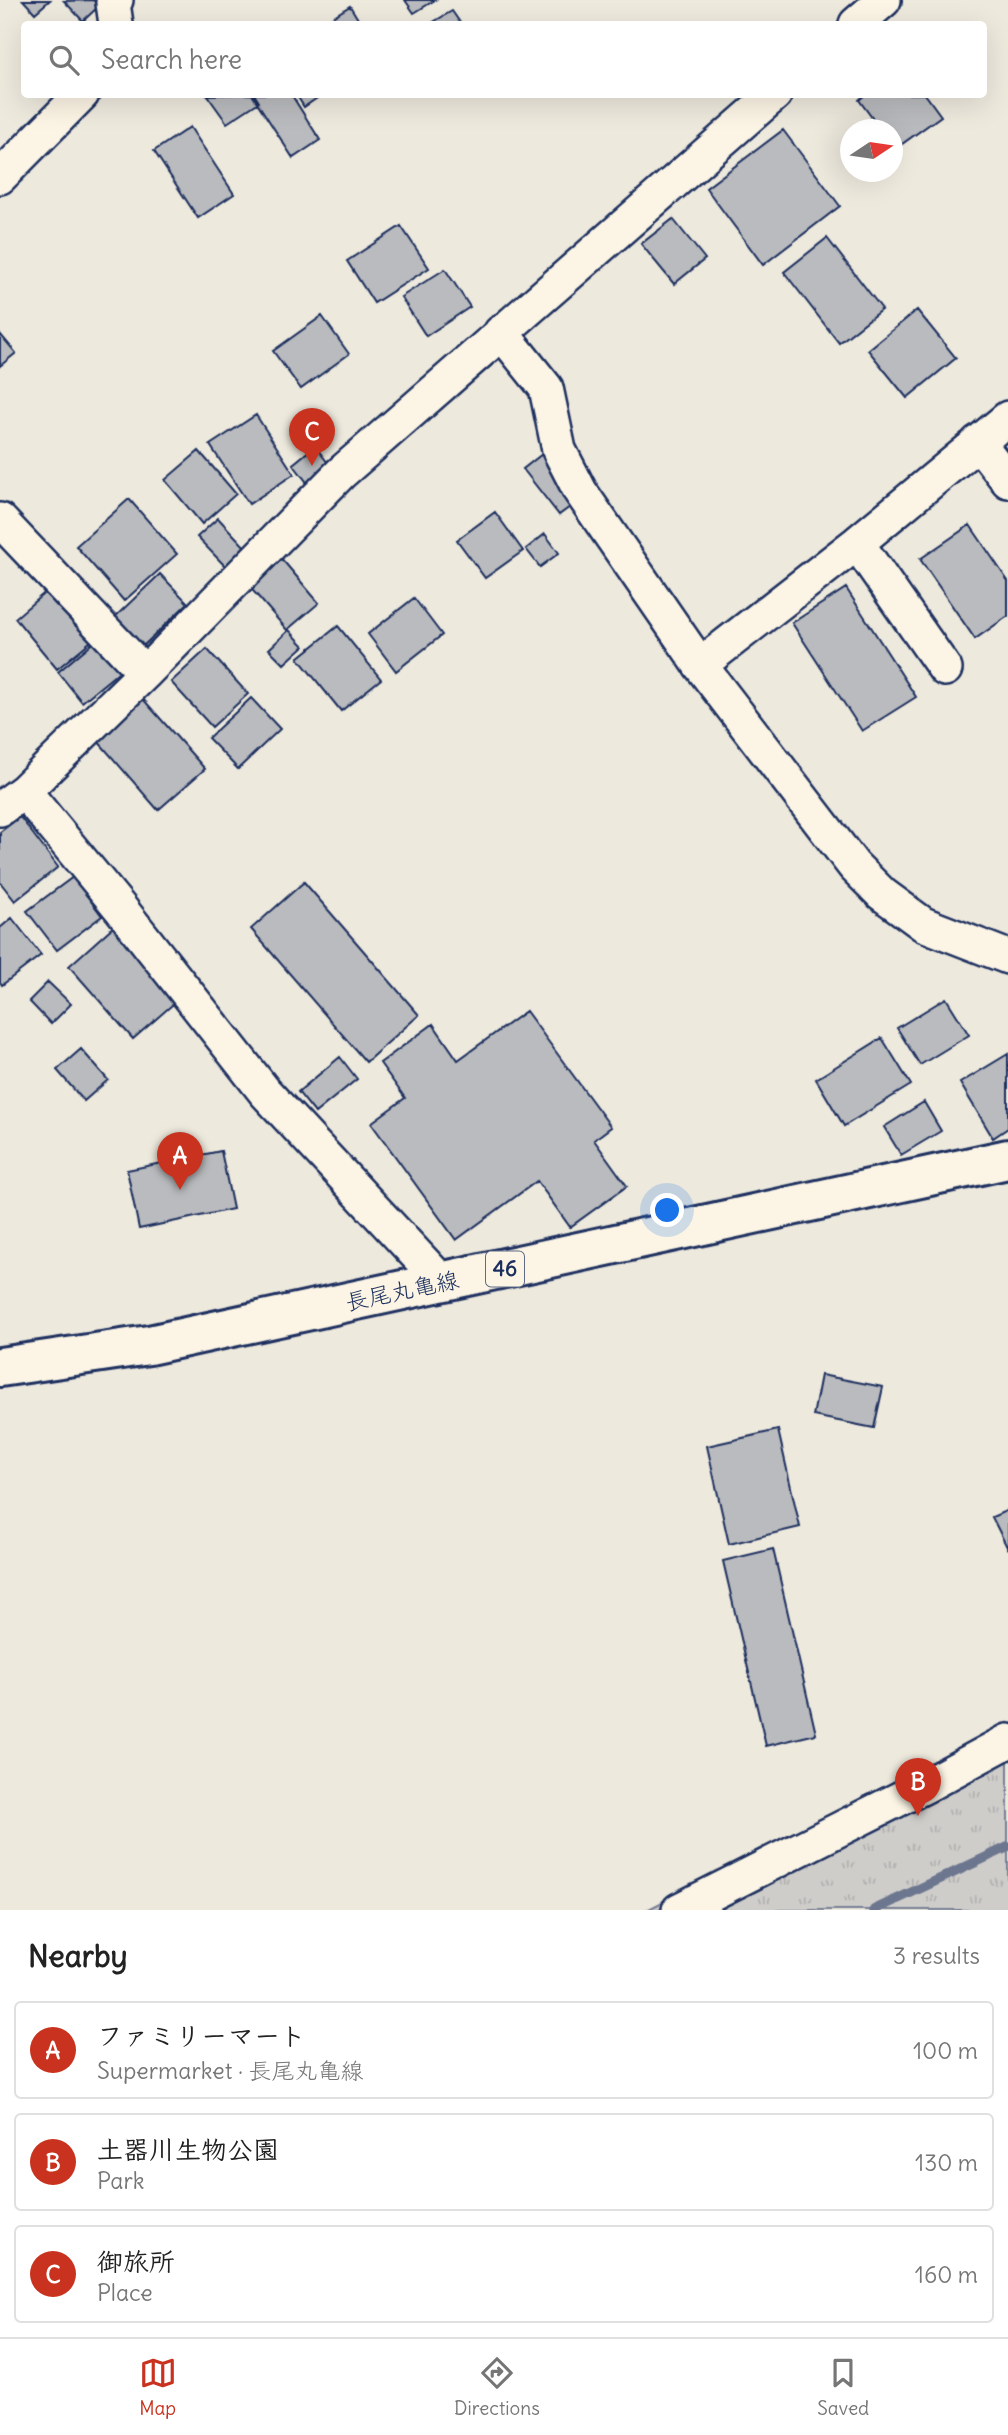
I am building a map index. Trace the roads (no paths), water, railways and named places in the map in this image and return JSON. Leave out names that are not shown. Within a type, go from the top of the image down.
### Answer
[{"type":"main road","name":"長尾丸亀線","points":[[0,1367],[149,1345],[1008,1159]]},
{"type":"street","points":[[116,0],[113,3],[116,21]]},
{"type":"street","points":[[860,21],[884,0]]},
{"type":"street","points":[[0,177],[78,98]]},
{"type":"street","points":[[442,1282],[265,1092],[121,909],[12,800],[145,673],[341,473],[770,98]]},
{"type":"street","points":[[501,332],[547,388],[559,450],[580,491],[700,664],[854,866],[882,894],[923,924],[1008,957]]},
{"type":"street","points":[[700,664],[858,542],[1008,418]]},
{"type":"street","points":[[978,442],[1008,481]]},
{"type":"street","points":[[0,520],[145,673]]},
{"type":"street","points":[[858,542],[946,670]]},
{"type":"street","points":[[679,1910],[925,1786],[1008,1741]]},
{"type":"street","points":[[969,1761],[1008,1756]]},
{"type":"waterway","points":[[874,1910],[1008,1847]]},
{"type":"place","name":"御旅所","points":[[312,466]]},
{"type":"place","name":"ファミリーマート","points":[[180,1190]]},
{"type":"place","name":"土器川生物公園","points":[[918,1816]]}]
